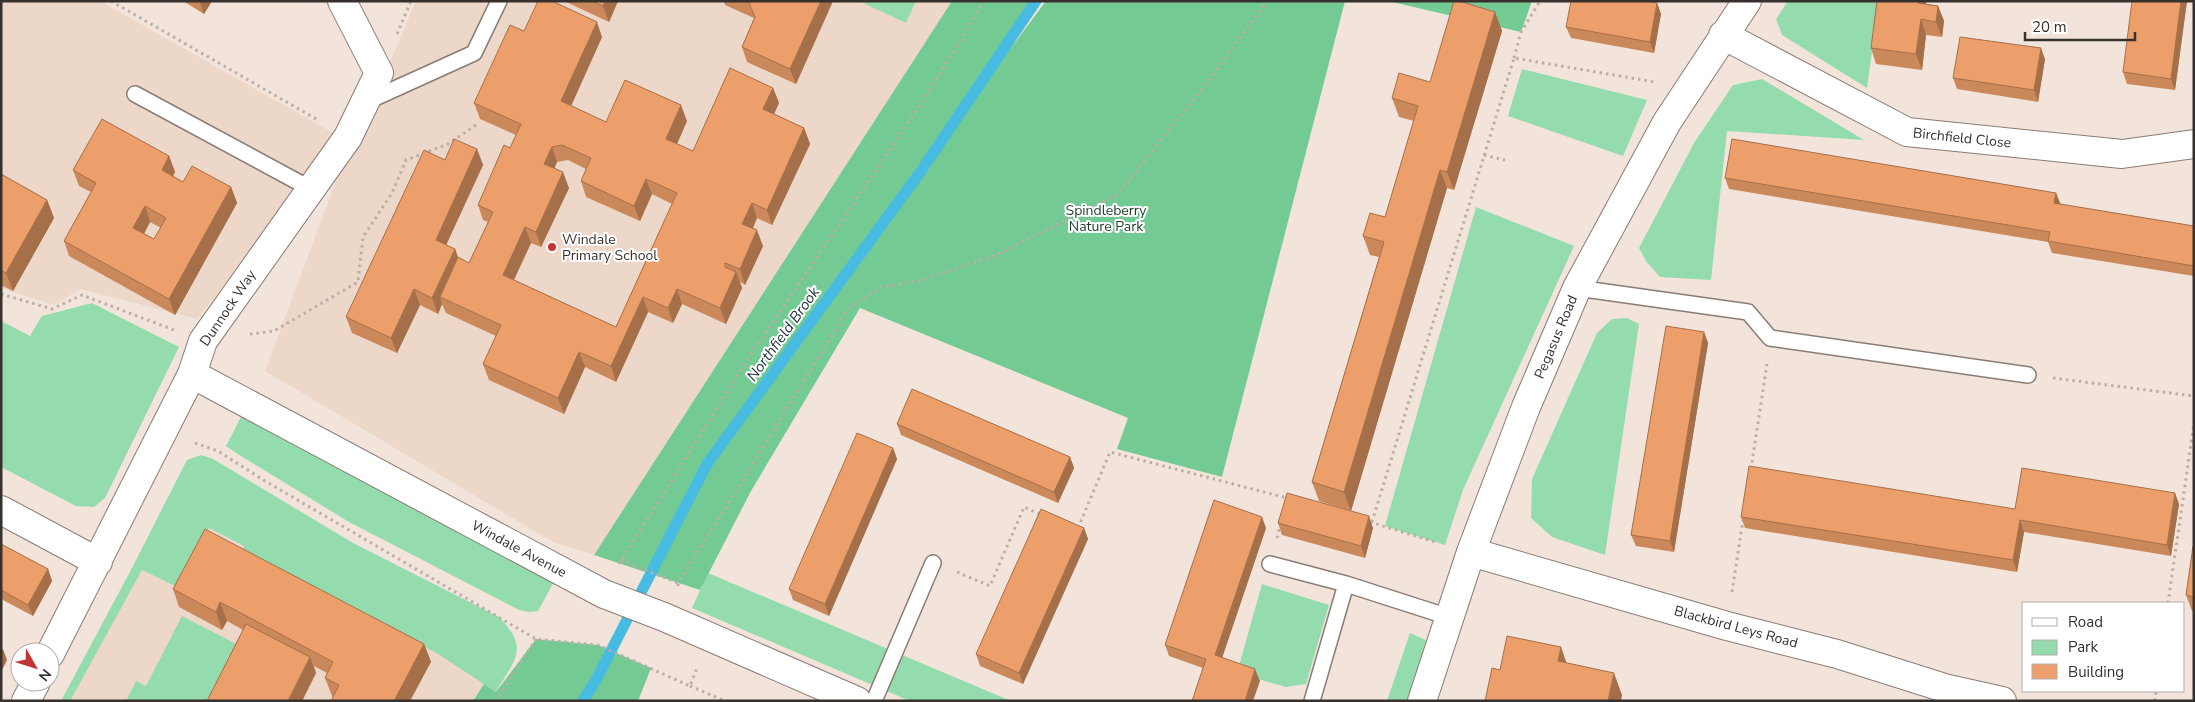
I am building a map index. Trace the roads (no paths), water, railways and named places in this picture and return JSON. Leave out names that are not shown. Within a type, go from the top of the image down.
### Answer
[{"type":"street","name":"Dunnock Way","points":[[56,642],[164,432],[192,374],[203,341],[348,137],[379,73],[342,1]]},
{"type":"street","name":"Pegasus Road","points":[[1422,701],[1471,552],[1526,407],[1576,288],[1667,122],[1746,1]]},
{"type":"street","name":"Birchfield Close","points":[[1723,35],[1907,132],[2122,154],[2194,144]]},
{"type":"street","name":"Windale Avenue","points":[[192,374],[610,596],[670,619],[857,701]]},
{"type":"street","points":[[1,510],[98,562]]},
{"type":"street","name":"Blackbird Leys Road","points":[[1471,552],[1727,626],[1837,654],[1948,689],[2002,701]]},
{"type":"lane","points":[[365,102],[474,53],[498,1]]},
{"type":"lane","points":[[135,94],[311,188]]},
{"type":"lane","points":[[1576,288],[1748,312],[1770,338],[2028,375]]},
{"type":"lane","points":[[874,701],[933,563]]},
{"type":"lane","points":[[1270,564],[1346,584],[1449,617]]},
{"type":"lane","points":[[1312,701],[1346,584]]},
{"type":"waterway","name":"Northfield Brook","points":[[583,701],[596,680],[707,464],[921,171],[1036,1]]},
{"type":"place","name":"Windale Primary School","points":[[552,247]]},
{"type":"park label","name":"Spindleberry Nature Park","points":[[1106,218]]}]
